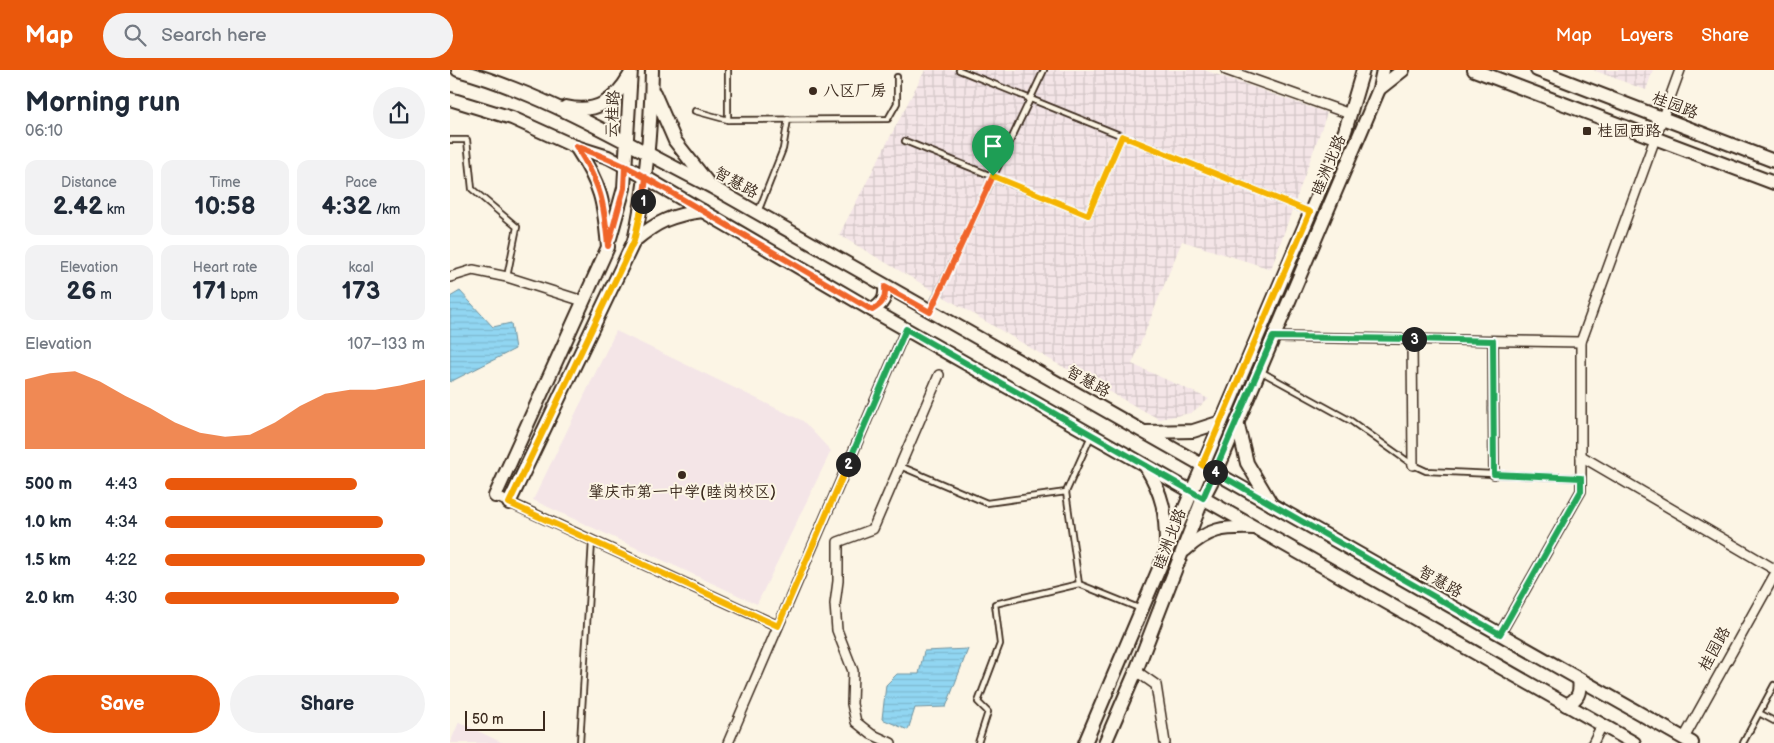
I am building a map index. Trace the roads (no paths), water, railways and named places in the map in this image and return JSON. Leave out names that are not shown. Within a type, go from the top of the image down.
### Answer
[{"type":"main road","name":"智慧路","points":[[458,70],[500,82],[553,104],[712,187],[885,287],[1688,741]]},
{"type":"main road","points":[[509,503],[634,241],[646,178],[652,70]]},
{"type":"main road","name":"睦洲北路","points":[[1086,743],[1310,212],[1350,114],[1363,70]]},
{"type":"main road","name":"睦洲北路","points":[[1105,743],[1136,672],[1203,498],[1216,473],[1379,89],[1383,70]]},
{"type":"main road","points":[[1379,89],[1403,70]]},
{"type":"main road","points":[[1474,70],[1774,183]]},
{"type":"main road","name":"桂园路","points":[[1537,70],[1774,161]]},
{"type":"main road","points":[[553,104],[579,110],[602,106],[621,91],[631,72]]},
{"type":"main road","name":"云桂路","points":[[495,496],[608,246],[624,188],[631,72]]},
{"type":"main road","points":[[652,86],[675,141],[712,187]]},
{"type":"main road","points":[[450,98],[512,118],[576,146],[608,157],[625,166],[872,310],[1634,743]]},
{"type":"main road","points":[[576,146],[597,184],[604,206],[608,246]]},
{"type":"main road","points":[[634,241],[669,217],[703,211]]},
{"type":"main road","points":[[872,310],[880,306],[886,296],[885,287]]},
{"type":"main road","points":[[1142,432],[1193,431],[1221,422]]},
{"type":"main road","points":[[1237,422],[1247,463],[1272,505]]},
{"type":"main road","points":[[1145,465],[1157,486],[1163,502],[1166,551]]},
{"type":"main road","points":[[1183,552],[1197,538],[1214,530],[1256,528]]},
{"type":"main road","points":[[1566,705],[1575,700],[1581,690],[1579,679]]},
{"type":"street","points":[[1226,70],[1350,114]]},
{"type":"street","points":[[1500,634],[1581,491],[1581,342],[1680,70]]},
{"type":"street","points":[[450,277],[473,270],[507,277],[583,301]]},
{"type":"street","points":[[728,743],[906,329]]},
{"type":"street","points":[[1273,337],[1581,342]]},
{"type":"street","points":[[1412,339],[1413,465]]},
{"type":"street","points":[[1493,341],[1494,474]]},
{"type":"street","points":[[891,743],[871,734],[856,722],[852,704],[853,671],[837,630],[835,604],[838,581],[838,542],[873,528],[939,375]]},
{"type":"street","points":[[1581,456],[1774,569]]},
{"type":"street","points":[[495,496],[778,626]]},
{"type":"street","name":"桂园路","points":[[1688,741],[1774,576]]},
{"type":"street","points":[[1136,672],[1156,685],[1165,743]]},
{"type":"street","points":[[1593,743],[1602,725]]},
{"type":"lane","points":[[728,70],[728,120]]},
{"type":"lane","points":[[959,70],[1310,212]]},
{"type":"lane","points":[[930,312],[1044,70]]},
{"type":"lane","points":[[695,111],[728,120],[888,119],[897,103],[897,77]]},
{"type":"lane","points":[[757,213],[783,149],[788,120]]},
{"type":"lane","points":[[905,141],[1088,215],[1122,136]]},
{"type":"lane","points":[[450,140],[467,140],[472,190],[516,228],[507,277]]},
{"type":"lane","points":[[1259,370],[1351,421],[1413,465],[1426,471],[1581,478]]},
{"type":"lane","points":[[1079,584],[1066,492],[1091,435]]},
{"type":"lane","points":[[900,466],[987,503],[1066,492]]},
{"type":"lane","points":[[580,743],[592,541]]},
{"type":"lane","points":[[978,743],[988,712],[978,702],[1000,644],[995,604],[1079,584],[1142,610]]},
{"type":"lane","points":[[1743,743],[1774,685]]},
{"type":"lane","points":[[1759,713],[1774,721]]},
{"type":"water","points":[[460,291],[493,327],[511,323],[515,349],[450,382],[450,297]]},
{"type":"water","points":[[968,649],[946,707],[915,708],[908,730],[882,719],[886,685],[897,674],[919,674],[924,651]]},
{"type":"place","name":"八区厂房","points":[[813,91]]},
{"type":"place","name":"桂园西路","points":[[1587,131]]},
{"type":"place","name":"肇庆市第一中学(睦岗校区)","points":[[682,475]]}]
